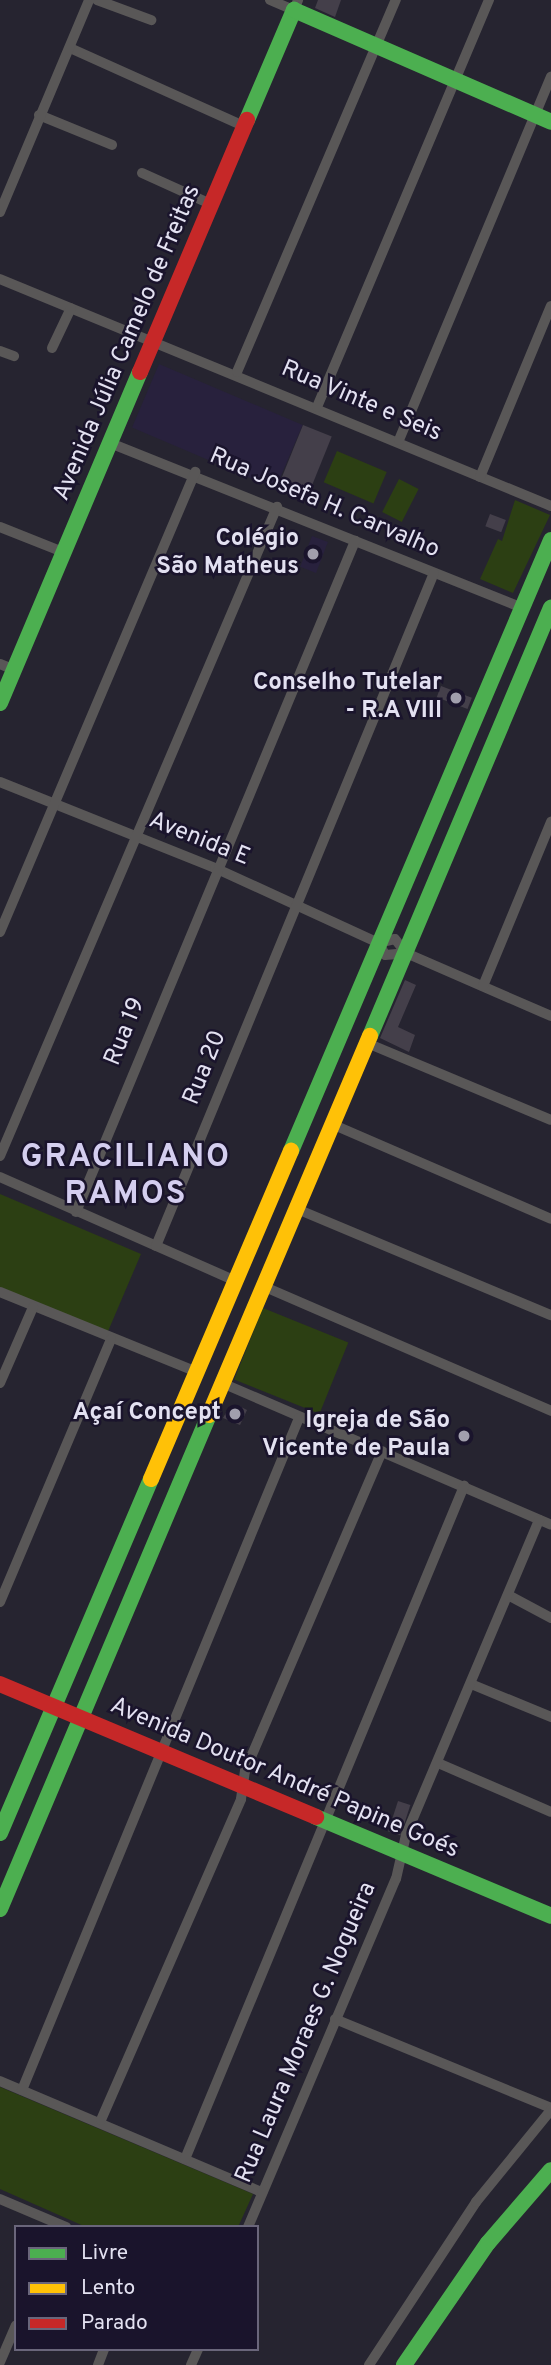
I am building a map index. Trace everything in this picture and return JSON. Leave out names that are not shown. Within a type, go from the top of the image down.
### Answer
[{"type":"street","points":[[0,212],[89,0]]},
{"type":"street","points":[[97,0],[151,20]]},
{"type":"street","points":[[270,0],[296,5],[376,48],[544,119]]},
{"type":"street","points":[[237,372],[396,0]]},
{"type":"street","points":[[317,407],[457,82],[489,0]]},
{"type":"street","name":"Avenida Júlia Camelo de Freitas","points":[[0,703],[7,667],[63,552],[296,5]]},
{"type":"street","points":[[70,48],[246,127]]},
{"type":"street","points":[[399,440],[544,119],[551,76]]},
{"type":"street","points":[[39,115],[112,145]]},
{"type":"street","points":[[142,173],[213,205]]},
{"type":"street","name":"Rua Vinte e Seis","points":[[0,279],[237,372],[551,506]]},
{"type":"street","points":[[480,477],[551,306]]},
{"type":"street","points":[[52,348],[71,308]]},
{"type":"street","points":[[0,351],[14,356]]},
{"type":"street","name":"Rua Josefa H. Carvalho","points":[[110,443],[195,472],[355,541],[520,607]]},
{"type":"street","points":[[0,932],[195,472]]},
{"type":"street","points":[[0,1157],[277,507]]},
{"type":"street","points":[[0,527],[63,552]]},
{"type":"street","points":[[0,1833],[520,607],[547,563],[551,540]]},
{"type":"street","name":"Rua 19","points":[[76,1212],[215,868],[355,541]]},
{"type":"street","name":"Rua 20","points":[[156,1245],[434,573]]},
{"type":"street","points":[[0,1909],[549,617]]},
{"type":"street","name":"Avenida E","points":[[0,782],[215,868],[379,943],[395,939],[406,953]]},
{"type":"street","points":[[483,986],[551,822]]},
{"type":"street","name":"Avenida E","points":[[379,943],[385,955],[406,953],[551,1016]]},
{"type":"street","points":[[367,1042],[551,1120]]},
{"type":"street","points":[[334,1125],[551,1219]]},
{"type":"street","points":[[0,1177],[234,1280]]},
{"type":"street","points":[[297,1209],[551,1315]]},
{"type":"street","points":[[265,1287],[551,1411]]},
{"type":"street","points":[[0,1292],[197,1372]]},
{"type":"street","points":[[0,1384],[33,1307]]},
{"type":"street","points":[[216,1329],[240,1342]]},
{"type":"street","points":[[0,1602],[111,1339]]},
{"type":"street","points":[[222,1383],[551,1525]]},
{"type":"street","points":[[22,2090],[299,1418]]},
{"type":"street","points":[[101,2120],[382,1451]]},
{"type":"street","points":[[185,2159],[321,1820],[464,1486]]},
{"type":"street","name":"Rua Laura Moraes G. Nogueira","points":[[249,2225],[396,1879],[402,1854],[438,1763],[539,1520]]},
{"type":"street","points":[[508,1595],[551,1618]]},
{"type":"street","name":"Avenida Doutor André Papine Goés","points":[[0,1684],[551,1916]]},
{"type":"street","points":[[471,1684],[551,1717]]},
{"type":"street","points":[[438,1763],[551,1812]]},
{"type":"street","points":[[335,2019],[551,2109],[476,2202],[369,2365]]},
{"type":"street","points":[[0,2081],[101,2120],[262,2192]]},
{"type":"street","points":[[404,2365],[488,2243],[551,2170]]},
{"type":"street","points":[[419,2365],[507,2234],[551,2188]]},
{"type":"street","points":[[0,2199],[59,2225]]},
{"type":"street","points":[[0,2362],[14,2330]]},
{"type":"shaded area","points":[[159,364],[303,425],[276,488],[132,428]]},
{"type":"shaded area","name":"Colégio São Matheus","points":[[312,536],[328,542],[316,573],[300,567]]},
{"type":"green space","points":[[337,451],[387,472],[373,503],[324,482]]},
{"type":"green space","points":[[399,479],[419,489],[402,522],[382,512]]},
{"type":"green space","points":[[515,500],[550,515],[513,593],[480,579],[498,539],[502,541]]},
{"type":"green space","points":[[0,1194],[141,1254],[106,1336],[0,1290]]},
{"type":"green space","points":[[263,1308],[348,1342],[319,1414],[234,1379]]},
{"type":"green space","points":[[0,2087],[253,2194],[239,2225],[81,2225],[0,2189]]},
{"type":"building","points":[[318,0],[341,0],[335,17],[315,8]]},
{"type":"building","points":[[303,425],[332,437],[306,501],[277,489]]},
{"type":"building","points":[[490,514],[506,520],[501,532],[485,526]]},
{"type":"building","name":"Conselho Tutelar - R.A VIII","points":[[441,686],[472,698],[468,709],[437,697]]},
{"type":"building","points":[[405,980],[416,985],[398,1027],[415,1035],[409,1052],[380,1038]]},
{"type":"building","name":"Açaí Concept","points":[[239,1406],[247,1410],[240,1425],[223,1418],[228,1409]]},
{"type":"building","points":[[398,1801],[410,1805],[400,1835],[388,1831]]},
{"type":"traffic: fast","points":[[247,120],[294,10],[551,122]]},
{"type":"traffic: fast","points":[[0,703],[140,372]]},
{"type":"traffic: fast","points":[[291,1151],[551,540]]},
{"type":"traffic: fast","points":[[370,1036],[551,608]]},
{"type":"traffic: fast","points":[[0,1909],[209,1415]]},
{"type":"traffic: fast","points":[[0,1833],[151,1479]]},
{"type":"traffic: fast","points":[[316,1817],[551,1916]]},
{"type":"traffic: fast","points":[[404,2365],[488,2243],[551,2170]]},
{"type":"traffic: slow","points":[[209,1415],[370,1036]]},
{"type":"traffic: slow","points":[[151,1479],[291,1151]]},
{"type":"traffic: jam","points":[[140,372],[247,120]]},
{"type":"traffic: jam","points":[[0,1684],[316,1817]]},
{"type":"place","name":"Colégio São Matheus","points":[[313,554]]},
{"type":"place","name":"Conselho Tutelar - R.A VIII","points":[[456,698]]},
{"type":"place","name":"Açaí Concept","points":[[235,1414]]},
{"type":"place","name":"Igreja de São Vicente de Paula","points":[[464,1436]]},
{"type":"district","name":"GRACILIANO RAMOS","points":[[126,1178]]}]
